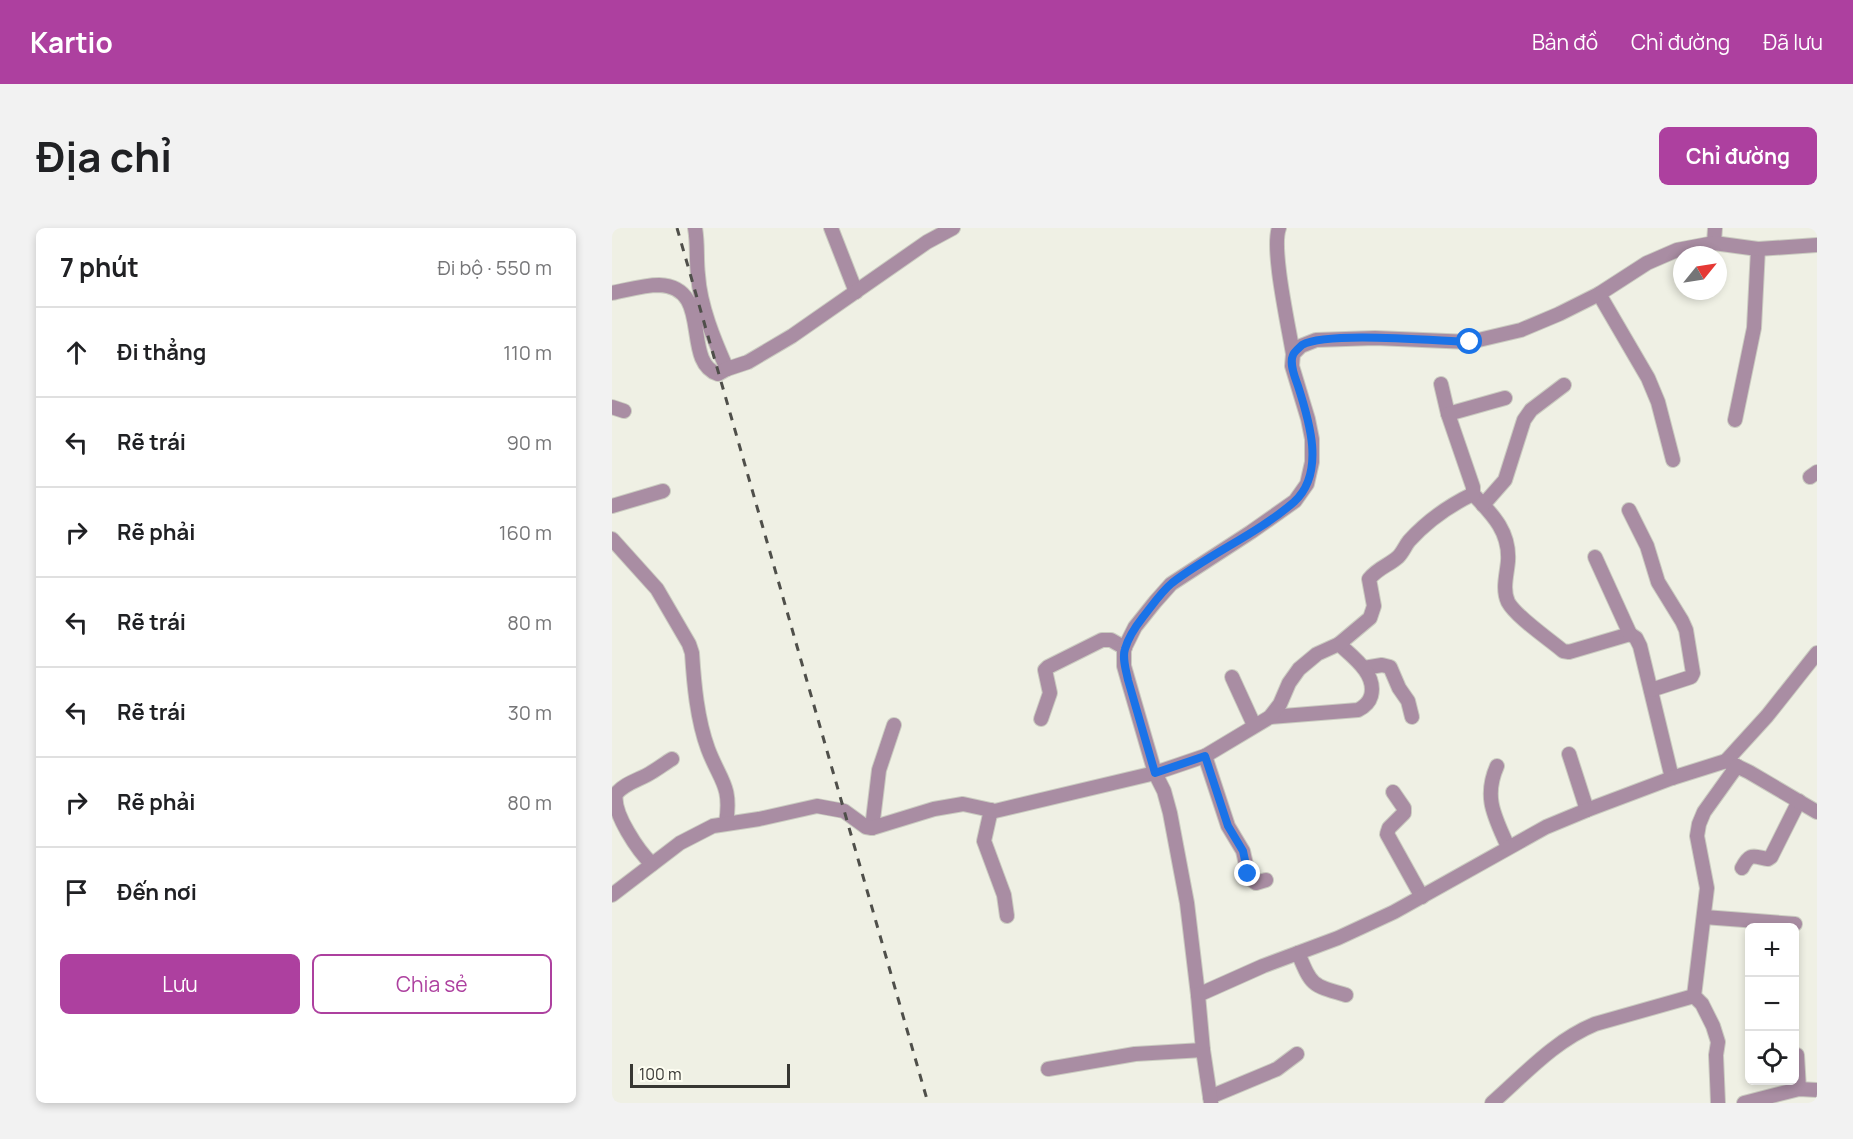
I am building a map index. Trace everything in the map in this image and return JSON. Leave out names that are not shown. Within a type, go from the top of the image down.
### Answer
[{"type":"street","points":[[695,228],[698,245],[698,276],[703,303],[718,349],[728,369]]},
{"type":"street","points":[[831,228],[856,292]]},
{"type":"street","points":[[612,293],[659,285],[678,290],[686,297],[691,308],[702,359],[707,368],[718,374],[748,362],[792,336],[927,242],[953,228]]},
{"type":"street","points":[[1279,228],[1276,234],[1278,259],[1293,354],[1292,366],[1312,439],[1312,462],[1306,484],[1295,501],[1171,584],[1135,627],[1125,648],[1124,666],[1155,773],[1164,791],[1178,850],[1187,903],[1203,1050],[1211,1100],[1277,1069],[1297,1054]]},
{"type":"street","points":[[1714,243],[1715,228]]},
{"type":"street","points":[[1293,354],[1301,346],[1316,340],[1375,338],[1470,342],[1521,330],[1599,294],[1647,263],[1677,250],[1714,243],[1758,249],[1815,246],[1817,260]]},
{"type":"street","points":[[1735,420],[1754,328],[1758,249]]},
{"type":"street","points":[[1599,294],[1648,378],[1658,402],[1673,460]]},
{"type":"street","points":[[1441,384],[1453,434],[1473,487],[1473,494],[1499,522],[1506,539],[1508,559],[1505,592],[1516,612],[1563,651],[1569,652],[1630,634]]},
{"type":"street","points":[[1483,505],[1505,480],[1524,420],[1531,410],[1564,385]]},
{"type":"street","points":[[1448,414],[1505,398]]},
{"type":"street","points":[[612,506],[663,491]]},
{"type":"street","points":[[1270,717],[1280,704],[1289,683],[1299,669],[1317,654],[1339,644],[1370,618],[1374,606],[1369,579],[1377,569],[1400,555],[1407,543],[1432,518],[1450,505],[1473,494]]},
{"type":"street","points":[[1629,510],[1647,546],[1658,582],[1686,630],[1693,673],[1691,677],[1651,690]]},
{"type":"street","points":[[612,539],[657,589],[689,644],[701,722],[708,749],[726,786],[729,803],[726,823]]},
{"type":"street","points":[[1595,557],[1630,634],[1636,638],[1640,646],[1672,778]]},
{"type":"street","points":[[1041,719],[1050,693],[1044,670],[1102,640],[1111,640],[1125,648]]},
{"type":"street","points":[[612,895],[698,832],[713,826],[817,807],[844,811],[866,827],[872,828],[934,809],[963,804],[991,810],[1155,773],[1205,756],[1270,717],[1358,710],[1363,708],[1370,697],[1371,681],[1364,668],[1339,644]]},
{"type":"street","points":[[1694,996],[1707,888],[1698,836],[1699,824],[1731,764],[1817,653]]},
{"type":"street","points":[[1364,668],[1382,665],[1390,667],[1399,688],[1408,701],[1412,717]]},
{"type":"street","points":[[1232,677],[1254,725]]},
{"type":"street","points":[[872,828],[879,770],[894,725]]},
{"type":"street","points":[[1569,754],[1587,810]]},
{"type":"street","points":[[1205,756],[1228,826],[1243,851],[1249,878],[1256,883],[1266,879]]},
{"type":"street","points":[[652,864],[630,841],[620,825],[613,807],[613,794],[672,759]]},
{"type":"street","points":[[1198,995],[1263,966],[1338,938],[1422,897],[1508,846],[1587,810],[1672,778],[1731,764],[1817,812]]},
{"type":"street","points":[[1497,766],[1491,779],[1492,809],[1508,846]]},
{"type":"street","points":[[1393,792],[1404,808],[1404,813],[1389,828],[1387,834],[1422,897]]},
{"type":"street","points":[[1742,868],[1748,857],[1752,855],[1768,859],[1771,857],[1799,801]]},
{"type":"street","points":[[991,810],[984,841],[1004,895],[1006,916]]},
{"type":"street","points":[[1704,917],[1782,923]]},
{"type":"street","points":[[1298,953],[1313,983],[1319,987],[1346,994]]},
{"type":"street","points":[[1492,1103],[1546,1053],[1582,1029],[1694,996]]},
{"type":"street","points":[[1694,996],[1702,1004],[1718,1042],[1716,1055],[1718,1103]]},
{"type":"street","points":[[1048,1069],[1135,1054],[1203,1050]]},
{"type":"street","points":[[1799,1085],[1799,1089]]},
{"type":"street","points":[[1744,1103],[1799,1089],[1817,1090]]},
{"type":"railway","points":[[677,228],[928,1103]]},
{"type":"route","points":[[1248,874],[1243,851],[1228,826],[1205,756],[1155,773],[1124,666],[1124,650],[1135,627],[1171,584],[1295,501],[1306,484],[1312,462],[1312,439],[1292,366],[1293,354],[1301,346],[1316,340],[1375,338],[1470,342]]}]
